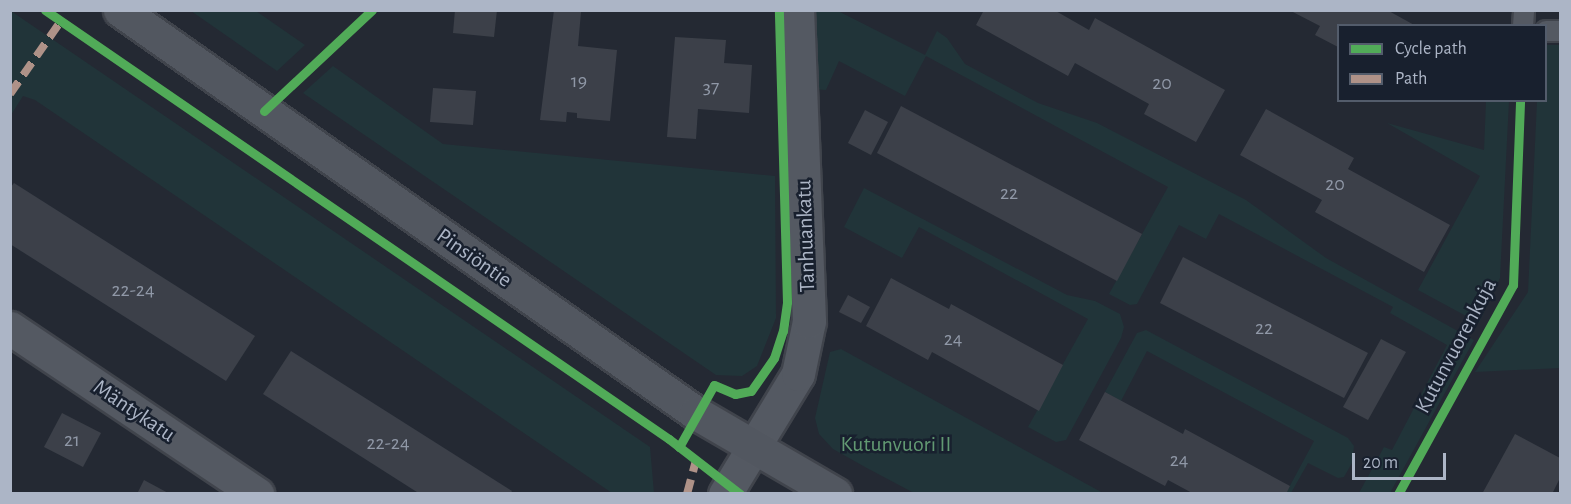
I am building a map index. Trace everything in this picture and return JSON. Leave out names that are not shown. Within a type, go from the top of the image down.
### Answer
[{"type":"main road","name":"Pinsiöntie","points":[[120,10],[624,363],[753,447],[835,494]]},
{"type":"street","name":"Tanhuankatu","points":[[725,494],[798,374],[809,321],[797,10]]},
{"type":"street","name":"Mäntykatu","points":[[10,328],[257,494]]},
{"type":"green space","points":[[11,11],[650,447],[654,493],[612,493],[35,100],[23,96],[11,115]]},
{"type":"green space","points":[[191,11],[256,11],[305,45],[277,71]]},
{"type":"green space","points":[[811,11],[838,11],[925,55],[937,31],[947,38],[965,64],[1038,103],[1097,123],[1246,200],[1326,258],[1474,340],[1390,493],[1359,493],[1384,447],[1392,450],[1447,345],[1390,313],[1393,307],[1219,214],[1206,239],[1179,225],[1137,304],[1130,305],[1109,294],[1168,187],[926,56],[905,96],[839,61],[826,90],[813,89]]},
{"type":"green space","points":[[1547,45],[1560,45],[1560,368],[1475,372],[1528,292],[1537,102],[1547,102]]},
{"type":"green space","points":[[333,66],[443,144],[775,176],[776,318],[757,366],[742,376],[716,375],[303,93]]},
{"type":"green space","points":[[1486,102],[1509,102],[1500,278],[1479,323],[1418,290],[1480,176],[1387,123],[1484,150]]},
{"type":"green space","points":[[864,188],[1067,295],[1095,301],[1120,314],[1124,327],[1121,338],[1066,440],[1056,442],[1028,427],[1088,319],[919,227],[902,258],[844,227]]},
{"type":"green space","points":[[1146,330],[1348,438],[1354,446],[1352,463],[1344,477],[1338,478],[1308,463],[1291,493],[1286,493],[1314,441],[1147,351],[1121,401],[1105,392],[1137,333]]},
{"type":"green space","name":"Kutunvuori II","points":[[841,349],[1103,493],[914,493],[865,467],[833,449],[819,434],[815,418],[830,352]]},
{"type":"building","points":[[455,10],[497,10],[494,37],[453,33]]},
{"type":"building","points":[[554,10],[581,12],[578,46],[617,50],[610,121],[577,118],[577,113],[567,112],[566,122],[540,120]]},
{"type":"building","points":[[984,10],[1054,10],[1089,30],[1095,18],[1225,90],[1196,142],[1144,114],[1149,104],[1075,63],[1068,76],[976,25]]},
{"type":"building","points":[[1289,10],[1387,10],[1412,24],[1337,24],[1337,46],[1315,35],[1320,26]]},
{"type":"building","points":[[675,37],[726,40],[724,63],[752,65],[749,113],[698,109],[696,139],[667,137]]},
{"type":"building","points":[[433,88],[476,91],[473,125],[430,122]]},
{"type":"building","points":[[901,106],[1142,234],[1117,281],[877,153]]},
{"type":"building","points":[[1266,109],[1354,158],[1348,169],[1450,225],[1424,272],[1315,212],[1322,200],[1240,155]]},
{"type":"building","points":[[865,110],[888,122],[871,155],[848,143]]},
{"type":"building","points":[[14,183],[255,336],[226,381],[10,244],[10,188]]},
{"type":"building","points":[[1183,257],[1368,353],[1344,398],[1160,303]]},
{"type":"building","points":[[891,278],[949,309],[951,304],[1063,365],[1039,411],[932,352],[928,360],[866,326]]},
{"type":"building","points":[[848,295],[870,307],[861,323],[839,312]]},
{"type":"building","points":[[1381,339],[1406,352],[1368,420],[1343,407]]},
{"type":"building","points":[[291,351],[512,491],[510,494],[420,494],[263,394]]},
{"type":"building","points":[[1105,392],[1183,434],[1185,429],[1290,486],[1286,494],[1194,494],[1168,480],[1165,486],[1079,440]]},
{"type":"building","points":[[62,413],[101,433],[83,467],[44,447]]},
{"type":"building","points":[[1515,434],[1560,458],[1560,478],[1552,494],[1482,494]]},
{"type":"building","points":[[144,480],[170,494],[137,494]]},
{"type":"marked path","points":[[10,94],[61,21]]},
{"type":"marked path","points":[[687,494],[696,461]]},
{"type":"cycle path","points":[[45,10],[669,439],[740,494]]},
{"type":"cycle path","points":[[264,111],[372,10]]},
{"type":"cycle path","points":[[679,447],[714,385],[735,394],[751,391],[774,358],[783,331],[787,302],[779,10]]},
{"type":"cycle path","name":"Kutunvuorenkuja","points":[[1398,494],[1513,285],[1520,102]]}]
